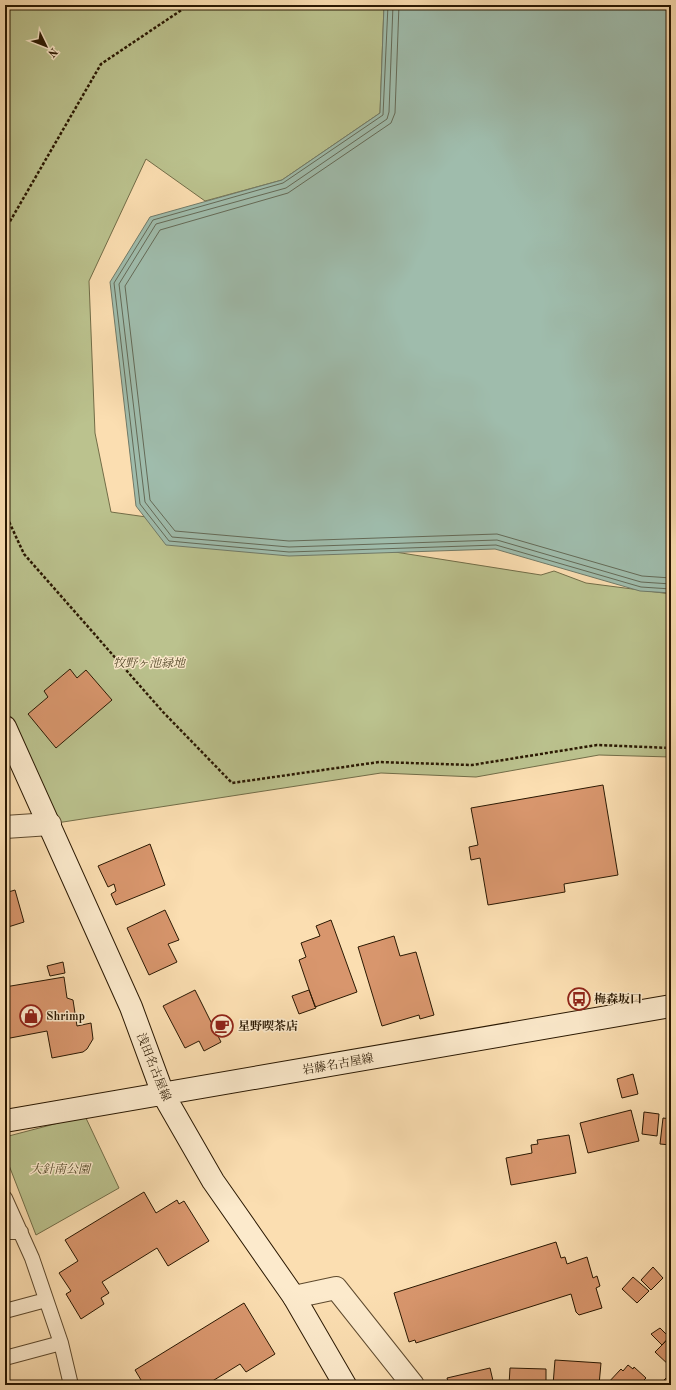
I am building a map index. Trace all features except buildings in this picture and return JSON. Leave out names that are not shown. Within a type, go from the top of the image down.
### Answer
[{"type":"main road","name":"浅田名古屋線","points":[[5,727],[50,824],[131,1007],[163,1094],[213,1181],[294,1297],[345,1385]]},
{"type":"main road","points":[[5,827],[50,824]]},
{"type":"main road","name":"岩藤名古屋線","points":[[5,1122],[671,1006]]},
{"type":"main road","points":[[294,1297],[336,1288],[405,1378],[413,1385]]},
{"type":"lane","points":[[5,1198],[32,1258],[61,1343],[71,1385]]},
{"type":"lane","points":[[5,1232],[21,1232]]},
{"type":"lane","points":[[5,1311],[46,1300]]},
{"type":"lane","points":[[5,1358],[61,1343]]},
{"type":"path","points":[[5,230],[101,64],[189,5]]},
{"type":"path","points":[[5,513],[24,554],[163,712],[232,783],[379,762],[472,765],[597,745],[671,748]]},
{"type":"green space","name":"牧野ヶ池緑地","points":[[5,5],[384,5],[380,113],[282,180],[205,201],[146,159],[89,281],[95,433],[111,512],[395,552],[541,575],[554,571],[586,583],[671,594],[671,757],[599,755],[476,777],[381,773],[50,824],[5,732]]},
{"type":"green space","name":"大針南公園","points":[[85,1116],[119,1188],[36,1235],[5,1155],[5,1137]]},
{"type":"water","points":[[384,5],[671,5],[671,593],[640,591],[495,549],[289,556],[166,545],[136,506],[110,282],[150,217],[282,180],[380,113]]},
{"type":"place","name":"梅森坂口","points":[[579,999]]},
{"type":"place","name":"Shrimp","points":[[31,1016]]},
{"type":"place","name":"星野喫茶店","points":[[222,1026]]}]
